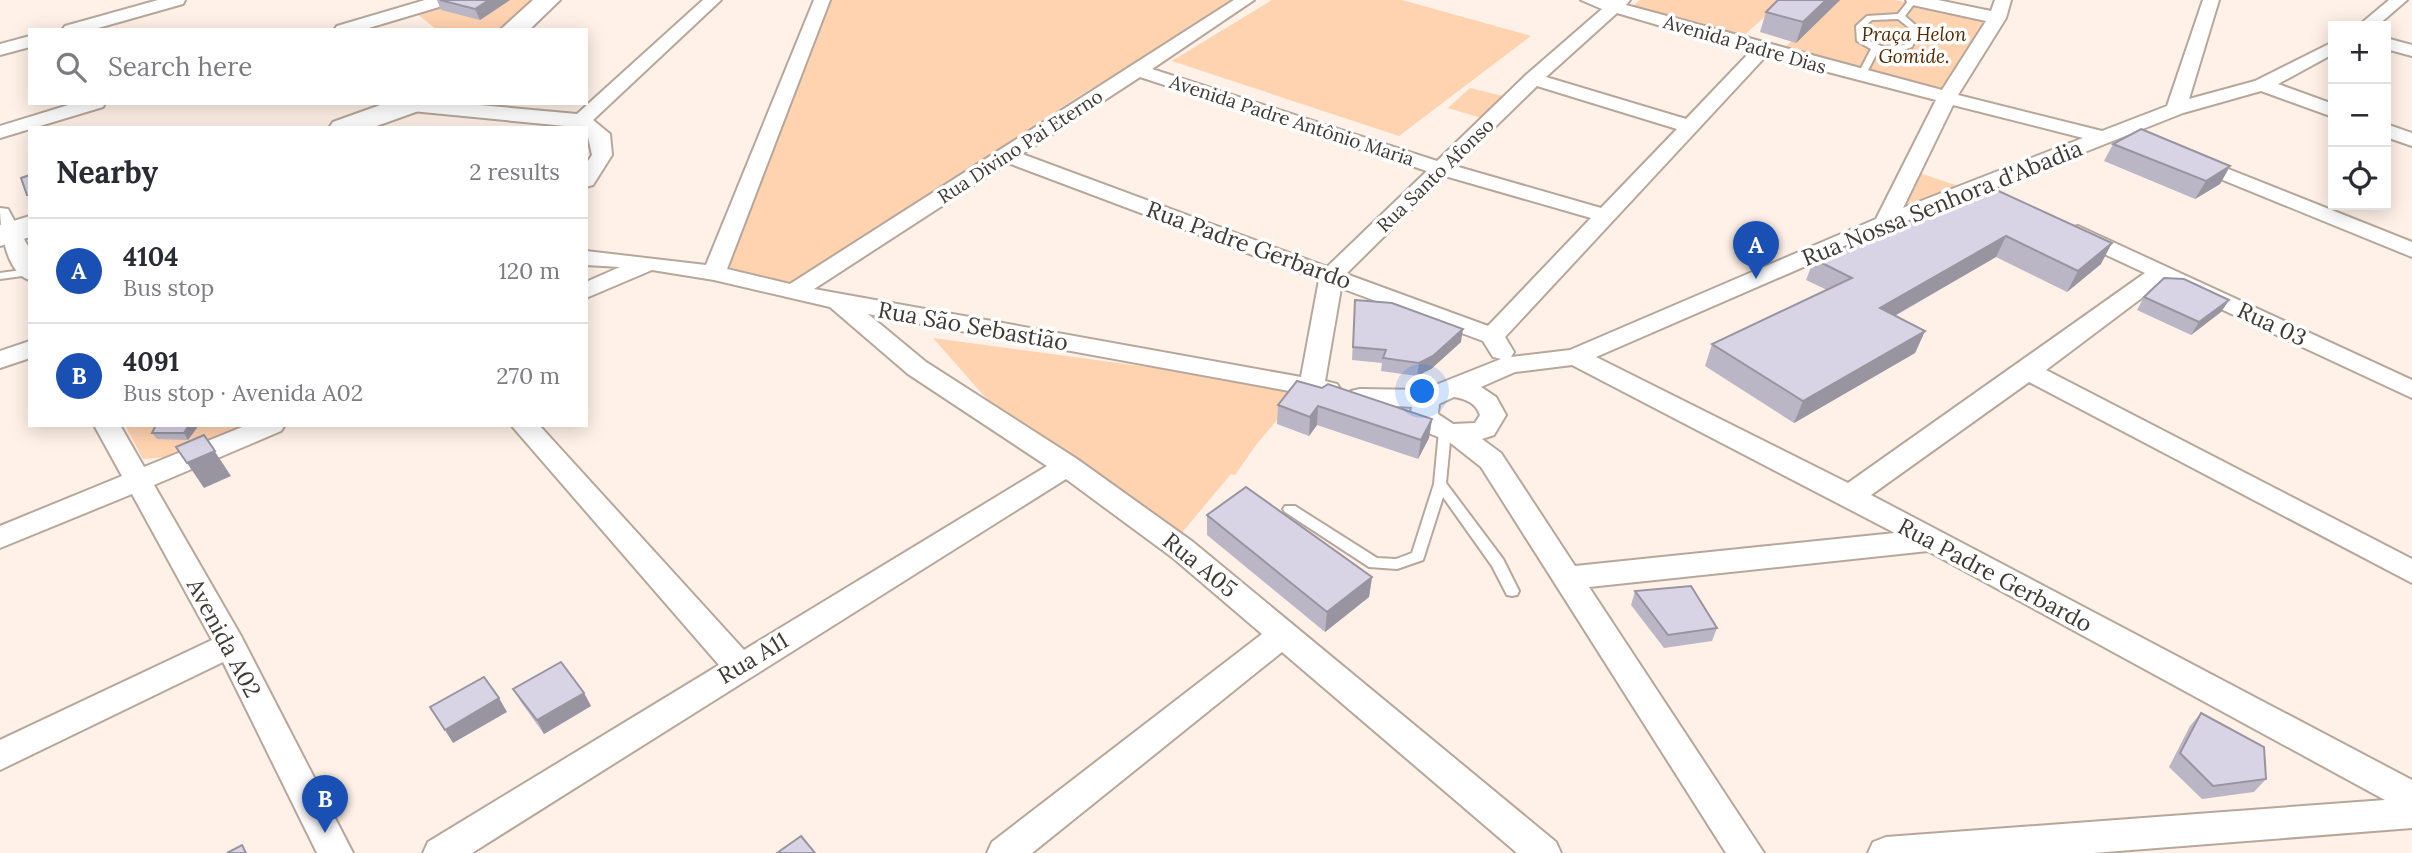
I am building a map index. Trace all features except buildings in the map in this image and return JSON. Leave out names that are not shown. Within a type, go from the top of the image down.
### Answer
[{"type":"main road","points":[[515,28],[548,0]]},
{"type":"main road","points":[[367,123],[411,105]]},
{"type":"street","points":[[78,28],[177,0]]},
{"type":"street","points":[[349,28],[443,0]]},
{"type":"street","points":[[421,105],[577,124],[713,0]]},
{"type":"street","points":[[714,273],[822,0]]},
{"type":"street","name":"Rua Divino Pai Eterno","points":[[795,291],[1245,0]]},
{"type":"street","name":"Avenida Padre Dias","points":[[1589,0],[1618,3],[1762,50],[1946,99],[2113,135]]},
{"type":"street","points":[[1885,223],[1946,99],[2000,9],[1914,0]]},
{"type":"street","points":[[2176,109],[2211,0]]},
{"type":"street","points":[[2373,21],[2399,0]]},
{"type":"street","name":"Rua Santo Afonso","points":[[1331,276],[1533,79],[1618,3]]},
{"type":"street","points":[[401,12],[421,28]]},
{"type":"street","points":[[0,50],[28,42]]},
{"type":"street","points":[[2391,45],[2412,51]]},
{"type":"street","points":[[1484,399],[1510,365],[1492,337],[1762,50]]},
{"type":"street","name":"Rua Nossa Senhora d'Abadia","points":[[1439,421],[1433,394],[1454,389],[1510,365],[1575,358],[1885,223],[2176,109],[2262,85],[2328,50]]},
{"type":"street","name":"Avenida Padre Antônio Maria","points":[[1138,70],[1442,169],[1607,216]]},
{"type":"street","points":[[1533,79],[1689,126]]},
{"type":"street","points":[[2262,85],[2328,109]]},
{"type":"street","points":[[0,132],[89,105]]},
{"type":"street","points":[[588,129],[600,134],[602,155],[588,178]]},
{"type":"street","points":[[2391,132],[2412,140]]},
{"type":"street","points":[[2113,135],[2147,142]]},
{"type":"street","points":[[2172,152],[2412,250]]},
{"type":"street","name":"Rua Padre Gerbardo","points":[[1006,155],[1492,337]]},
{"type":"street","points":[[1979,188],[2003,199]]},
{"type":"street","name":"Rua 03","points":[[2052,221],[2412,390]]},
{"type":"street","points":[[14,233],[28,267]]},
{"type":"street","name":"Rua São Sebastião","points":[[588,258],[650,262],[714,273],[838,302],[1312,386],[1360,397],[1439,421]]},
{"type":"street","points":[[588,290],[650,262]]},
{"type":"street","points":[[1850,496],[2028,371],[2162,272]]},
{"type":"street","points":[[1312,386],[1331,276]]},
{"type":"street","name":"Rua A05","points":[[838,302],[917,368],[1067,466],[1183,550],[1543,853]]},
{"type":"street","points":[[0,360],[28,350]]},
{"type":"street","name":"Rua Padre Gerbardo","points":[[1575,358],[1850,496],[2412,797]]},
{"type":"street","points":[[2028,371],[2412,572]]},
{"type":"street","points":[[1454,389],[1484,399],[1493,415],[1485,429],[1491,460]]},
{"type":"street","points":[[1439,421],[1485,429]]},
{"type":"street","points":[[1439,421],[1491,460],[1746,853]]},
{"type":"street","name":"Avenida A02","points":[[108,427],[230,645],[335,853]]},
{"type":"street","points":[[0,538],[267,427]]},
{"type":"street","points":[[526,427],[740,667]]},
{"type":"street","name":"Rua A11","points":[[441,853],[1067,466]]},
{"type":"street","points":[[1567,578],[1929,540]]},
{"type":"street","points":[[1005,853],[1283,634]]},
{"type":"street","points":[[0,756],[230,645]]},
{"type":"street","points":[[1886,853],[2412,813]]},
{"type":"lane","points":[[1900,16],[1914,0]]},
{"type":"lane","points":[[1900,16],[1916,29],[1908,47],[1891,52],[1875,49],[1861,41],[1860,26],[1870,18],[1900,16]]},
{"type":"lane","points":[[1861,76],[1875,49]]},
{"type":"lane","points":[[0,276],[28,272]]},
{"type":"lane","points":[[1290,509],[1374,563],[1397,564],[1418,556],[1440,484],[1439,421]]},
{"type":"lane","points":[[1440,484],[1498,564],[1512,591]]},
{"type":"green space","points":[[460,0],[544,0],[509,28],[435,28],[416,13]]},
{"type":"green space","points":[[828,0],[1237,0],[1079,96],[797,283],[727,271]]},
{"type":"green space","points":[[1272,0],[1402,0],[1531,36],[1399,136],[1172,61]]},
{"type":"green space","points":[[1640,0],[1784,0],[1742,37],[1633,6]]},
{"type":"green space","name":"Praça Helon Gomide.","points":[[1831,0],[1895,0],[1986,20],[1939,93],[1782,51]]},
{"type":"green space","points":[[1470,88],[1503,96],[1481,118],[1448,108]]},
{"type":"green space","points":[[1917,172],[1967,189],[1909,209],[1901,204]]},
{"type":"green space","points":[[933,338],[1304,388],[1256,445],[1235,475],[1231,474],[1180,535],[1007,422]]},
{"type":"green space","points":[[126,427],[247,427],[179,456],[143,459]]},
{"type":"place","name":"4104","points":[[1756,279]]},
{"type":"place","name":"4091","points":[[325,833]]}]
